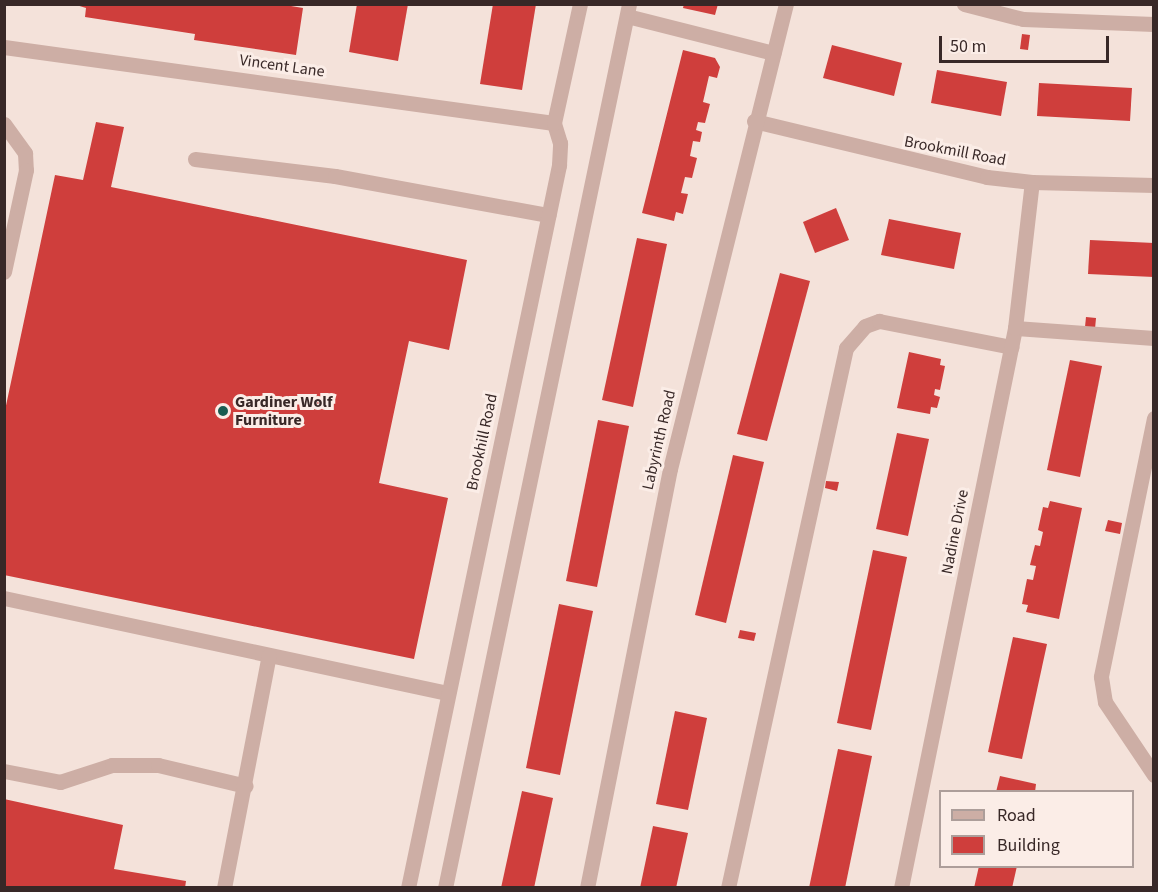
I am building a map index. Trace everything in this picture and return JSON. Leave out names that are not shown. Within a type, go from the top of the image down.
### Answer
[{"type":"street","name":"Brookhill Road","points":[[408,888],[559,165],[560,143],[554,123],[580,4]]},
{"type":"street","name":"Labyrinth Road","points":[[587,888],[670,469],[754,121],[786,4]]},
{"type":"street","points":[[964,4],[1023,19],[1154,24]]},
{"type":"street","points":[[445,888],[628,10],[773,52]]},
{"type":"street","name":"Vincent Lane","points":[[4,47],[554,123]]},
{"type":"street","name":"Brookmill Road","points":[[754,121],[944,170],[1032,182],[1154,185]]},
{"type":"street","points":[[4,124],[25,153],[26,170],[4,272]]},
{"type":"street","points":[[195,159],[335,176],[548,215]]},
{"type":"street","name":"Nadine Drive","points":[[901,888],[1015,328],[1032,182]]},
{"type":"street","points":[[728,888],[846,348],[865,326],[879,321],[1011,347]]},
{"type":"street","points":[[1015,328],[1154,338]]},
{"type":"street","points":[[1154,418],[1101,677],[1105,702],[1154,775]]},
{"type":"street","points":[[4,598],[448,693]]},
{"type":"street","points":[[224,888],[246,786],[269,655]]},
{"type":"street","points":[[4,771],[60,782],[111,765],[158,765],[246,786]]},
{"type":"building","points":[[73,4],[279,4],[303,8],[296,55],[194,40],[195,34],[85,17],[86,8]]},
{"type":"building","points":[[357,4],[408,4],[398,61],[349,52]]},
{"type":"building","points":[[493,4],[536,4],[522,90],[480,84]]},
{"type":"building","points":[[684,4],[718,4],[715,15],[683,8]]},
{"type":"building","points":[[1022,34],[1030,35],[1028,50],[1020,49]]},
{"type":"building","points":[[832,45],[902,63],[894,96],[823,78]]},
{"type":"building","points":[[683,50],[715,58],[720,67],[717,78],[709,76],[703,102],[710,104],[705,123],[698,122],[696,130],[702,132],[700,142],[693,141],[690,156],[697,158],[692,178],[685,177],[681,193],[688,194],[683,214],[676,212],[674,221],[642,213]]},
{"type":"building","points":[[937,70],[1007,82],[1001,116],[931,103]]},
{"type":"building","points":[[1039,83],[1132,88],[1130,121],[1037,116]]},
{"type":"building","points":[[96,122],[124,127],[111,187],[467,260],[449,350],[409,341],[379,483],[448,498],[414,659],[4,575],[4,415],[55,175],[83,180]]},
{"type":"building","points":[[836,208],[849,240],[815,253],[803,222]]},
{"type":"building","points":[[889,219],[961,233],[954,269],[881,255]]},
{"type":"building","points":[[637,238],[667,244],[633,407],[602,400]]},
{"type":"building","points":[[1090,240],[1154,243],[1154,277],[1088,274]]},
{"type":"building","points":[[780,273],[810,281],[767,441],[737,434]]},
{"type":"building","points":[[1086,317],[1096,318],[1095,329],[1085,327]]},
{"type":"building","points":[[909,352],[941,359],[940,365],[945,366],[940,390],[935,389],[934,395],[940,397],[937,408],[931,407],[930,414],[897,408]]},
{"type":"building","points":[[1070,360],[1102,366],[1080,477],[1047,470]]},
{"type":"building","points":[[598,420],[629,426],[597,587],[566,581]]},
{"type":"building","points":[[897,433],[929,439],[908,536],[876,529]]},
{"type":"building","points":[[733,455],[764,462],[726,623],[695,615]]},
{"type":"building","points":[[826,481],[839,482],[837,491],[825,488]]},
{"type":"building","points":[[1050,501],[1082,508],[1059,619],[1026,612],[1028,605],[1022,604],[1027,579],[1033,580],[1036,566],[1030,565],[1035,545],[1040,546],[1043,532],[1038,530],[1043,507],[1048,508]]},
{"type":"building","points":[[1108,520],[1122,523],[1120,534],[1105,531]]},
{"type":"building","points":[[873,550],[907,557],[871,730],[837,723]]},
{"type":"building","points":[[559,604],[593,611],[560,775],[526,768]]},
{"type":"building","points":[[740,630],[756,633],[754,641],[738,638]]},
{"type":"building","points":[[1013,637],[1047,644],[1022,759],[988,752]]},
{"type":"building","points":[[675,711],[707,718],[688,810],[656,804]]},
{"type":"building","points":[[838,749],[872,756],[845,888],[809,888]]},
{"type":"building","points":[[1000,776],[1036,784],[1035,790],[996,790]]},
{"type":"building","points":[[522,791],[553,798],[534,888],[501,888]]},
{"type":"building","points":[[4,799],[123,825],[114,869],[186,881],[185,888],[4,888]]},
{"type":"building","points":[[653,826],[688,833],[676,888],[640,888]]},
{"type":"building","points":[[979,868],[1017,868],[1012,888],[974,888]]},
{"type":"place","name":"Gardiner Wolf Furniture","points":[[223,411]]}]
